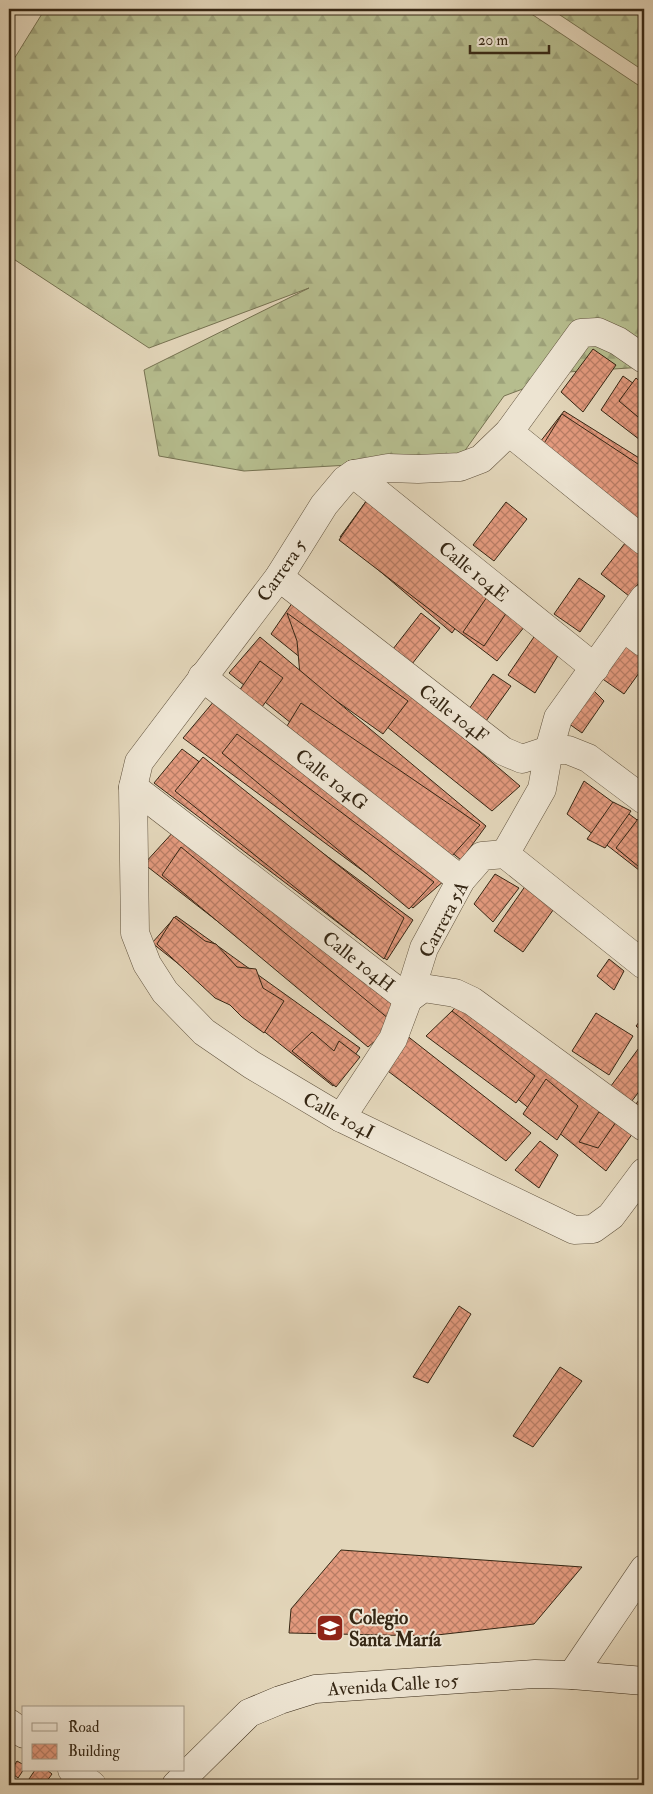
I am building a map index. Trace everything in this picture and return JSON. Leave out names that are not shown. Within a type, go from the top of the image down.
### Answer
[{"type":"street","points":[[354,474],[388,468],[460,467],[481,459],[509,432],[581,333],[598,332],[618,341],[644,360]]},
{"type":"street","points":[[509,432],[644,541]]},
{"type":"street","name":"Carrera 5","points":[[135,933],[133,787],[139,762],[279,576],[324,505],[345,480],[354,474]]},
{"type":"street","name":"Calle 104E","points":[[354,474],[594,668]]},
{"type":"street","name":"Calle 104F","points":[[279,576],[503,751],[522,758],[549,750],[568,750],[588,758],[644,800]]},
{"type":"street","name":"Carrera 5A","points":[[341,1118],[393,1039],[424,948],[461,880],[494,855],[542,789],[549,750],[558,718],[594,668],[634,635],[644,598]]},
{"type":"street","name":"Calle 104G","points":[[202,677],[461,880]]},
{"type":"street","name":"Calle 104H","points":[[133,787],[408,999],[423,988],[455,993],[472,1001],[644,1127]]},
{"type":"street","points":[[494,855],[644,964]]},
{"type":"street","name":"Calle 104I","points":[[135,933],[147,964],[165,992],[204,1032],[252,1065],[341,1118],[574,1230],[593,1229],[634,1199]]},
{"type":"street","points":[[634,1199],[644,1172]]},
{"type":"street","points":[[572,1675],[644,1569]]},
{"type":"street","name":"Avenida Calle 105","points":[[176,1785],[249,1713],[280,1700],[315,1689],[535,1674],[644,1681]]},
{"type":"street","points":[[9,1723],[22,1733]]},
{"type":"street","points":[[75,1772],[92,1785]]},
{"type":"green space","points":[[45,9],[524,9],[644,89],[644,367],[568,372],[504,396],[461,456],[244,471],[159,456],[144,370],[309,288],[149,348],[9,256],[9,67]]},
{"type":"green space","points":[[551,9],[644,9],[644,71]]},
{"type":"building","points":[[593,349],[616,365],[583,412],[561,392]]},
{"type":"building","points":[[623,376],[644,391],[644,443],[601,410]]},
{"type":"building","points":[[636,378],[644,385],[644,422],[619,401]]},
{"type":"building","points":[[564,411],[644,461],[644,514],[540,442]]},
{"type":"building","points":[[562,414],[644,468],[644,525],[540,450]]},
{"type":"building","points":[[367,500],[479,593],[452,633],[340,537]]},
{"type":"building","points":[[367,500],[525,626],[497,661],[339,540]]},
{"type":"building","points":[[506,502],[527,519],[494,561],[473,545]]},
{"type":"building","points":[[629,538],[644,551],[644,576],[629,596],[601,574]]},
{"type":"building","points":[[579,578],[605,596],[580,632],[554,614]]},
{"type":"building","points":[[297,596],[520,786],[492,811],[271,634]]},
{"type":"building","points":[[487,597],[507,612],[484,646],[463,632]]},
{"type":"building","points":[[287,613],[408,701],[383,734],[300,675],[297,641]]},
{"type":"building","points":[[421,613],[440,628],[412,664],[393,649]]},
{"type":"building","points":[[536,634],[562,649],[535,693],[508,675]]},
{"type":"building","points":[[625,635],[644,650],[644,666],[624,694],[597,675]]},
{"type":"building","points":[[260,637],[486,826],[461,860],[229,673]]},
{"type":"building","points":[[260,661],[283,678],[262,707],[239,691]]},
{"type":"building","points":[[493,674],[511,686],[486,721],[469,709]]},
{"type":"building","points":[[589,686],[604,701],[582,733],[565,721]]},
{"type":"building","points":[[215,700],[445,880],[413,908],[183,738]]},
{"type":"building","points":[[301,703],[480,825],[451,857],[287,726]]},
{"type":"building","points":[[237,734],[434,882],[409,909],[222,753]]},
{"type":"building","points":[[182,749],[413,920],[387,960],[154,783]]},
{"type":"building","points":[[203,757],[404,918],[384,959],[175,791]]},
{"type":"building","points":[[584,781],[644,825],[644,874],[567,814]]},
{"type":"building","points":[[613,802],[631,811],[605,848],[587,839]]},
{"type":"building","points":[[638,819],[644,824],[644,871],[616,848]]},
{"type":"building","points":[[175,830],[397,1007],[371,1041],[144,864]]},
{"type":"building","points":[[181,847],[395,1024],[368,1047],[162,875]]},
{"type":"building","points":[[495,874],[519,888],[493,922],[474,904]]},
{"type":"building","points":[[526,885],[556,906],[523,952],[494,931]]},
{"type":"building","points":[[176,916],[360,1048],[333,1086],[152,943]]},
{"type":"building","points":[[174,917],[205,941],[216,944],[237,967],[256,969],[263,988],[284,1001],[264,1033],[242,1017],[230,1005],[215,998],[157,944]]},
{"type":"building","points":[[609,959],[624,971],[614,990],[597,976]]},
{"type":"building","points":[[462,1000],[633,1133],[606,1171],[434,1031]]},
{"type":"building","points":[[452,1011],[535,1076],[516,1103],[426,1036]]},
{"type":"building","points":[[596,1013],[633,1036],[609,1075],[572,1051]]},
{"type":"building","points":[[644,1016],[644,1033],[636,1026]]},
{"type":"building","points":[[312,1032],[334,1051],[339,1041],[360,1057],[336,1087],[292,1051]]},
{"type":"building","points":[[406,1035],[531,1133],[506,1161],[380,1065]]},
{"type":"building","points":[[644,1041],[644,1085],[628,1106],[608,1090]]},
{"type":"building","points":[[546,1079],[578,1106],[557,1140],[523,1114]]},
{"type":"building","points":[[644,1093],[644,1110],[636,1104]]},
{"type":"building","points":[[599,1112],[616,1122],[598,1148],[579,1142]]},
{"type":"building","points":[[540,1141],[558,1155],[539,1188],[515,1170]]},
{"type":"building","points":[[459,1306],[471,1314],[428,1383],[413,1377]]},
{"type":"building","points":[[560,1367],[582,1381],[533,1447],[513,1436]]},
{"type":"building","points":[[341,1550],[582,1567],[534,1624],[428,1636],[289,1633],[291,1609]]},
{"type":"building","points":[[17,1761],[22,1764],[22,1772],[18,1778],[10,1772]]},
{"type":"building","points":[[34,1772],[50,1772],[52,1774],[44,1785],[25,1785]]},
{"type":"place","name":"Colegio Santa María","points":[[330,1628]]}]
